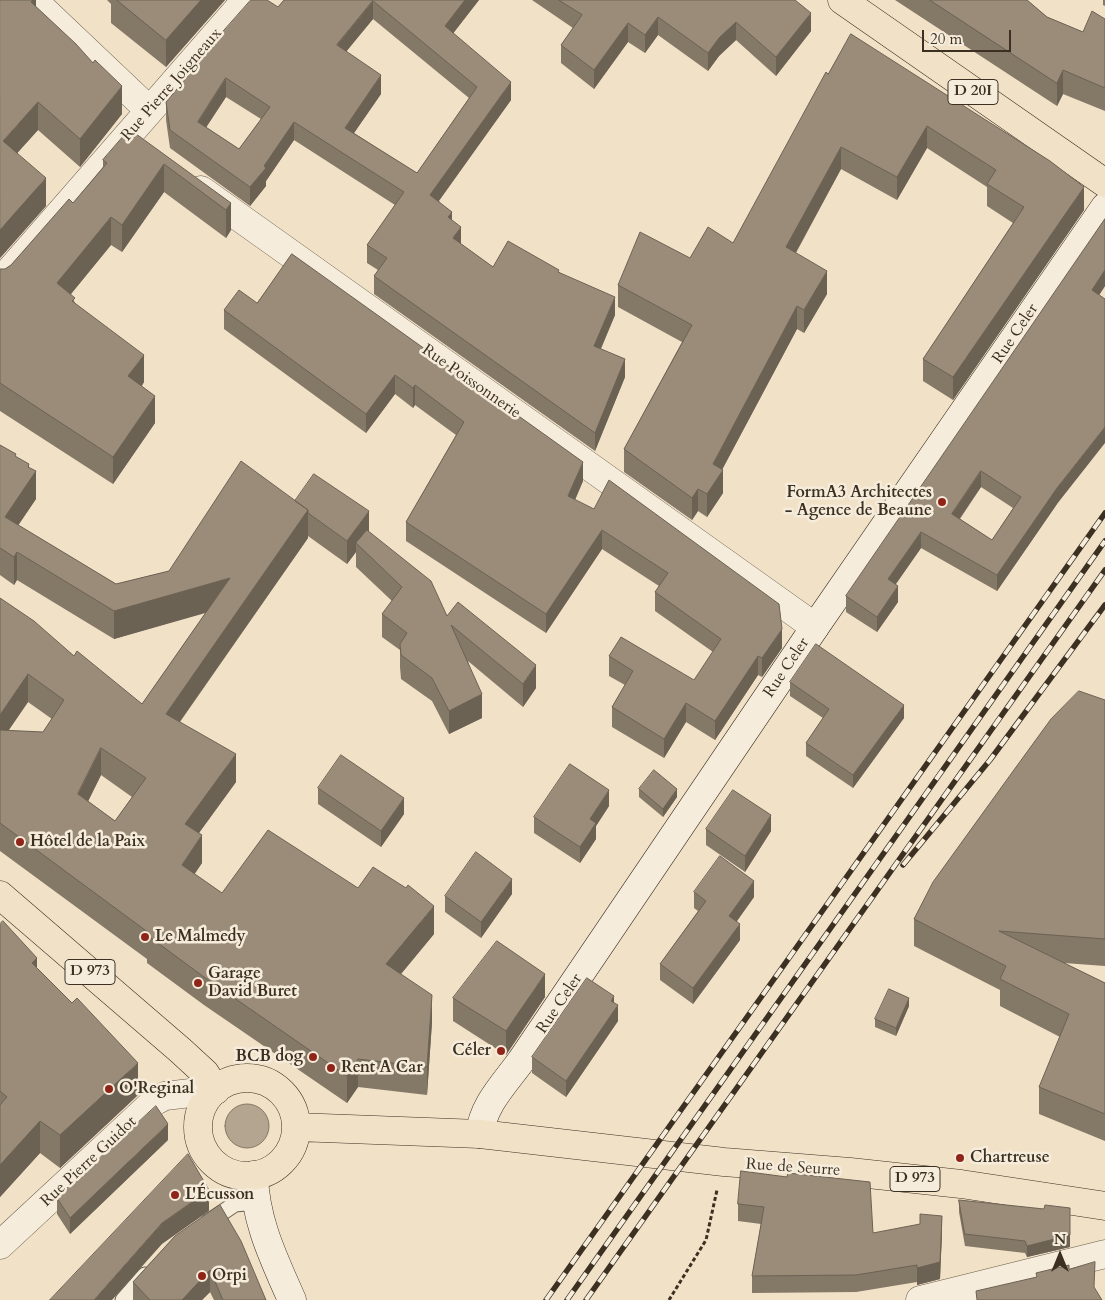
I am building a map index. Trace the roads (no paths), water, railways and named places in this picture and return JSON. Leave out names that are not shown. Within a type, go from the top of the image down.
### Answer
[{"type":"main road","name":"D 20I","points":[[842,0],[1105,183]]},
{"type":"main road","name":"D 973","points":[[0,895],[180,1050],[205,1073],[216,1090]]},
{"type":"main road","points":[[247,1078],[272,1085],[289,1102],[296,1127],[295,1137],[287,1155],[255,1188],[218,1166],[205,1152],[201,1143],[200,1114],[207,1100],[216,1090],[230,1082],[247,1078]]},
{"type":"main road","name":"D 973","points":[[296,1127],[480,1134]]},
{"type":"main road","name":"Rue de Seurre","points":[[480,1134],[724,1162],[850,1172],[961,1184],[1105,1206]]},
{"type":"street","points":[[34,0],[149,110]]},
{"type":"street","name":"Rue Pierre Joigneaux","points":[[0,282],[137,142],[149,110],[246,0]]},
{"type":"street","name":"Rue Poissonnerie","points":[[185,178],[815,626]]},
{"type":"street","name":"Rue Celer","points":[[480,1134],[481,1121],[487,1108],[521,1061],[815,626],[1105,207]]},
{"type":"street","name":"Rue Pierre Guidot","points":[[0,1245],[155,1101],[165,1096],[216,1090]]},
{"type":"street","points":[[255,1188],[261,1228],[292,1300]]},
{"type":"street","points":[[920,1300],[1105,1254]]},
{"type":"lane","points":[[192,1233],[255,1188]]},
{"type":"lane","points":[[123,1300],[156,1264]]},
{"type":"railway","points":[[546,1300],[1105,513]]},
{"type":"railway","points":[[567,1300],[1105,541]]},
{"type":"railway","points":[[586,1300],[1105,570]]},
{"type":"railway","points":[[903,865],[990,760],[1105,605]]},
{"type":"place","name":"FormA3 Architectes - Agence de Beaune","points":[[942,502]]},
{"type":"place","name":"Hôtel de la Paix","points":[[20,842]]},
{"type":"place","name":"Le Malmedy","points":[[145,937]]},
{"type":"place","name":"Garage David Buret","points":[[198,983]]},
{"type":"place","name":"Céler","points":[[501,1051]]},
{"type":"place","name":"BCB dog","points":[[313,1057]]},
{"type":"place","name":"Rent A Car","points":[[331,1068]]},
{"type":"place","name":"O'Reginal","points":[[109,1089]]},
{"type":"place","name":"Chartreuse","points":[[960,1158]]},
{"type":"place","name":"L'Écusson","points":[[175,1195]]},
{"type":"place","name":"Orpi","points":[[202,1276]]}]
